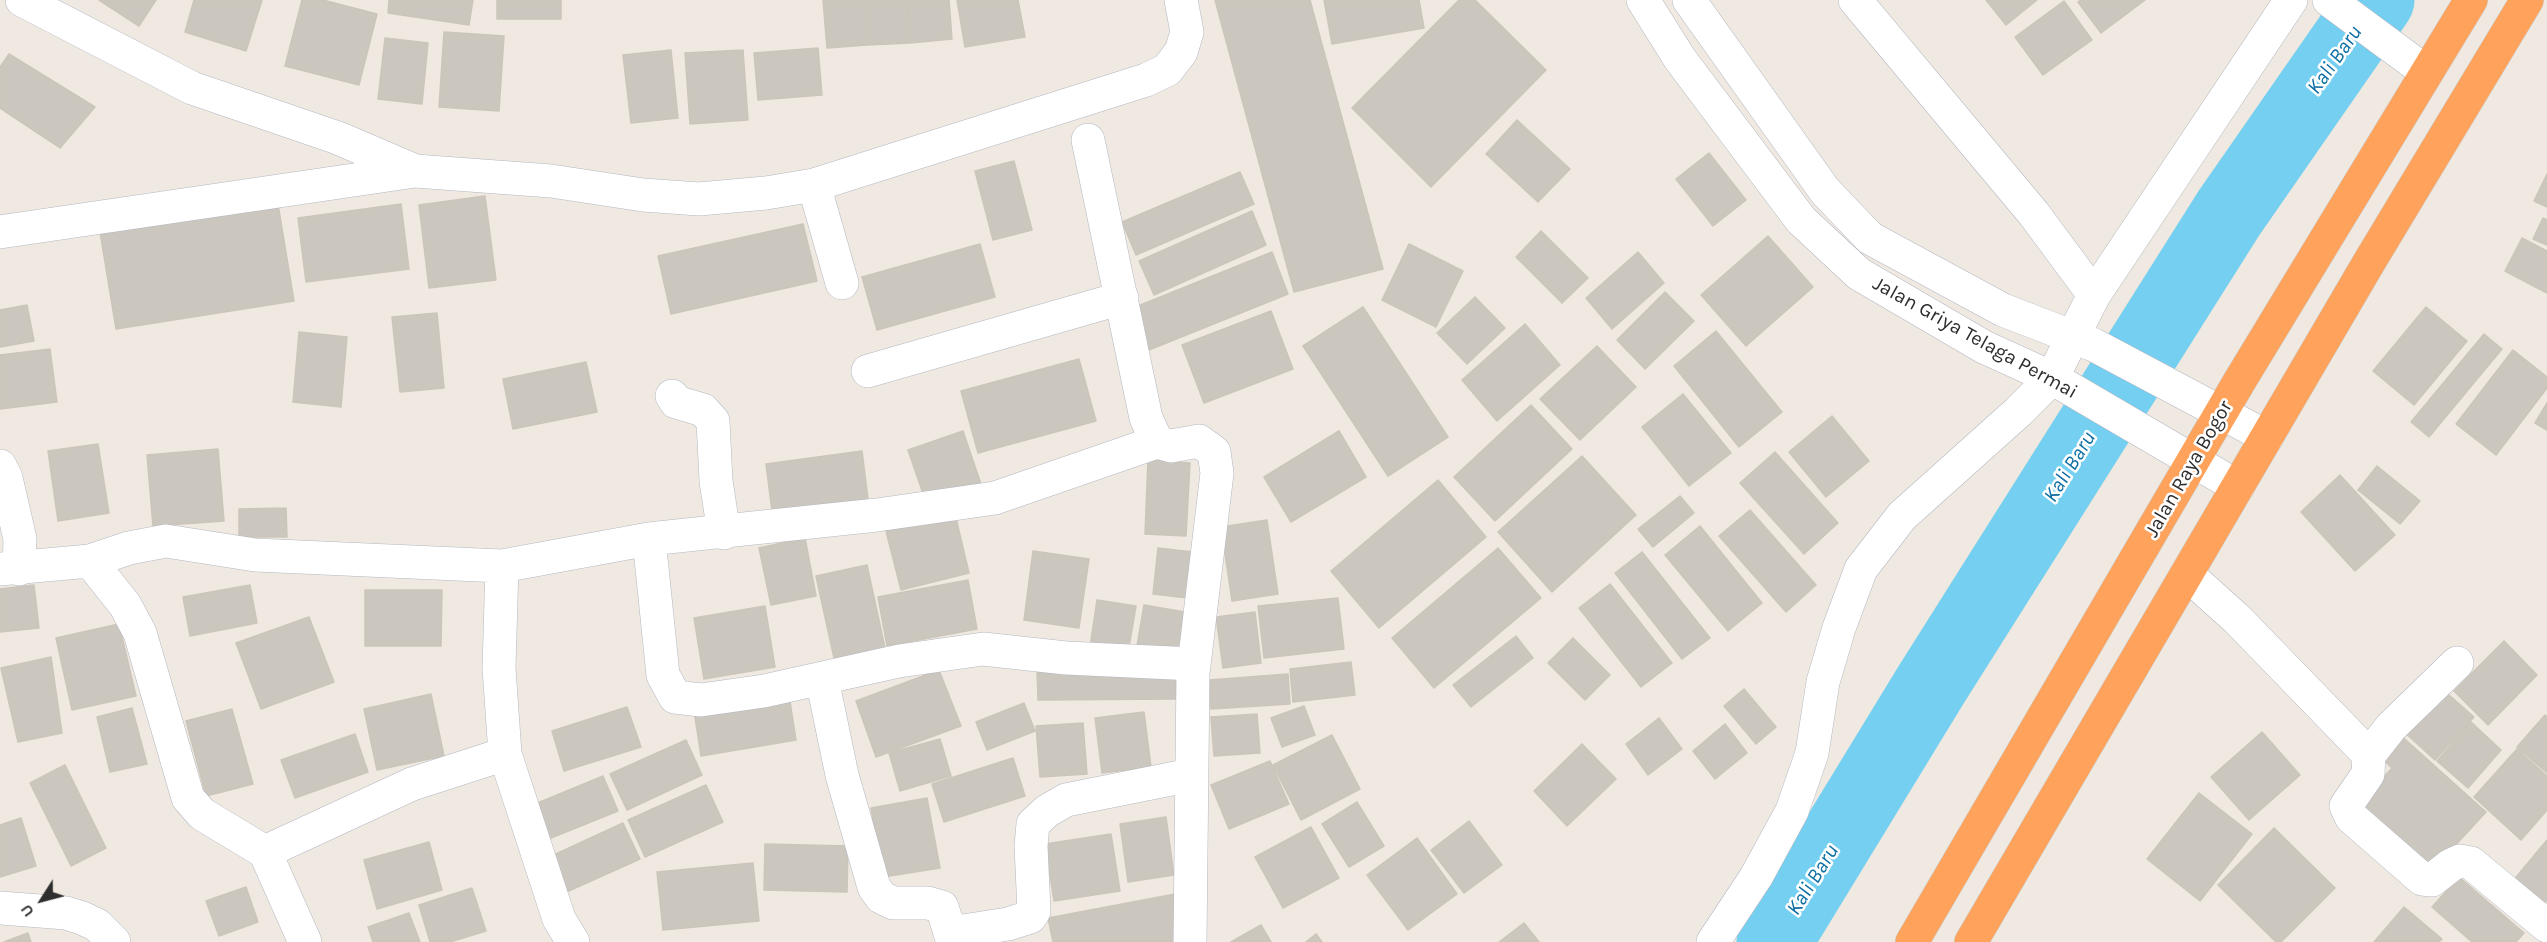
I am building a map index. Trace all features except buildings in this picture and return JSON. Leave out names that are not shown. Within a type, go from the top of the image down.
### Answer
[{"type":"highway","name":"Jalan Raya Bogor","points":[[1912,942],[2208,406],[2416,65],[2470,0]]},
{"type":"highway","points":[[1971,942],[2527,0]]},
{"type":"street","points":[[22,0],[192,88],[338,138],[415,171]]},
{"type":"street","points":[[0,232],[415,171],[560,182],[643,195],[699,199],[766,193],[814,185],[1146,80],[1167,70],[1181,52],[1187,32],[1181,0]]},
{"type":"street","name":"Jalan Griya Telaga Permai","points":[[1643,0],[1680,59],[1800,220],[1859,274],[1984,347],[2064,386],[2238,487]]},
{"type":"street","name":"Jalan Griya Telaga Permai","points":[[1689,0],[1826,191],[1870,238],[2002,310],[2084,340],[2267,437]]},
{"type":"street","points":[[1855,0],[2034,214],[2094,295]]},
{"type":"street","points":[[1713,942],[1756,877],[1792,811],[1812,753],[1823,682],[1839,628],[1861,569],[1902,516],[2064,386],[2084,340],[2094,295],[2291,0]]},
{"type":"street","points":[[2329,0],[2416,65]]},
{"type":"street","points":[[1088,140],[1146,418],[1157,442]]},
{"type":"street","points":[[814,185],[842,283]]},
{"type":"street","points":[[868,371],[1122,298]]},
{"type":"street","points":[[1984,347],[2002,310]]},
{"type":"street","points":[[672,396],[676,402],[703,410],[713,421],[716,481],[724,533]]},
{"type":"street","points":[[0,466],[6,478],[20,539],[9,569],[90,561],[129,548],[166,541],[255,555],[502,566],[649,539],[724,533],[995,498],[1157,442],[1172,446],[1199,441],[1214,452],[1217,473],[1194,664],[1190,942]]},
{"type":"street","points":[[649,539],[663,675],[675,697],[701,700],[822,679],[899,661],[982,649],[1066,658],[1194,664]]},
{"type":"street","points":[[90,561],[125,605],[140,633],[188,798],[202,814],[265,852],[305,942]]},
{"type":"street","points":[[502,566],[499,668],[505,754],[559,919],[573,942]]},
{"type":"street","points":[[2188,575],[2237,619],[2369,755]]},
{"type":"street","points":[[2457,663],[2391,727],[2369,755],[2368,774],[2346,806],[2351,817],[2422,879],[2432,880],[2460,861],[2471,863],[2547,926]]},
{"type":"street","points":[[822,679],[842,776],[874,887],[881,897],[893,903],[942,907],[952,938],[1008,924],[1030,916],[1034,911],[1031,835],[1033,824],[1047,811],[1066,800],[1191,775]]},
{"type":"street","points":[[265,852],[412,784],[505,754]]},
{"type":"street","points":[[0,908],[66,913],[97,926],[114,942]]},
{"type":"waterway","name":"Kali Baru","points":[[1774,942],[1931,685],[2229,213],[2377,0]]}]
